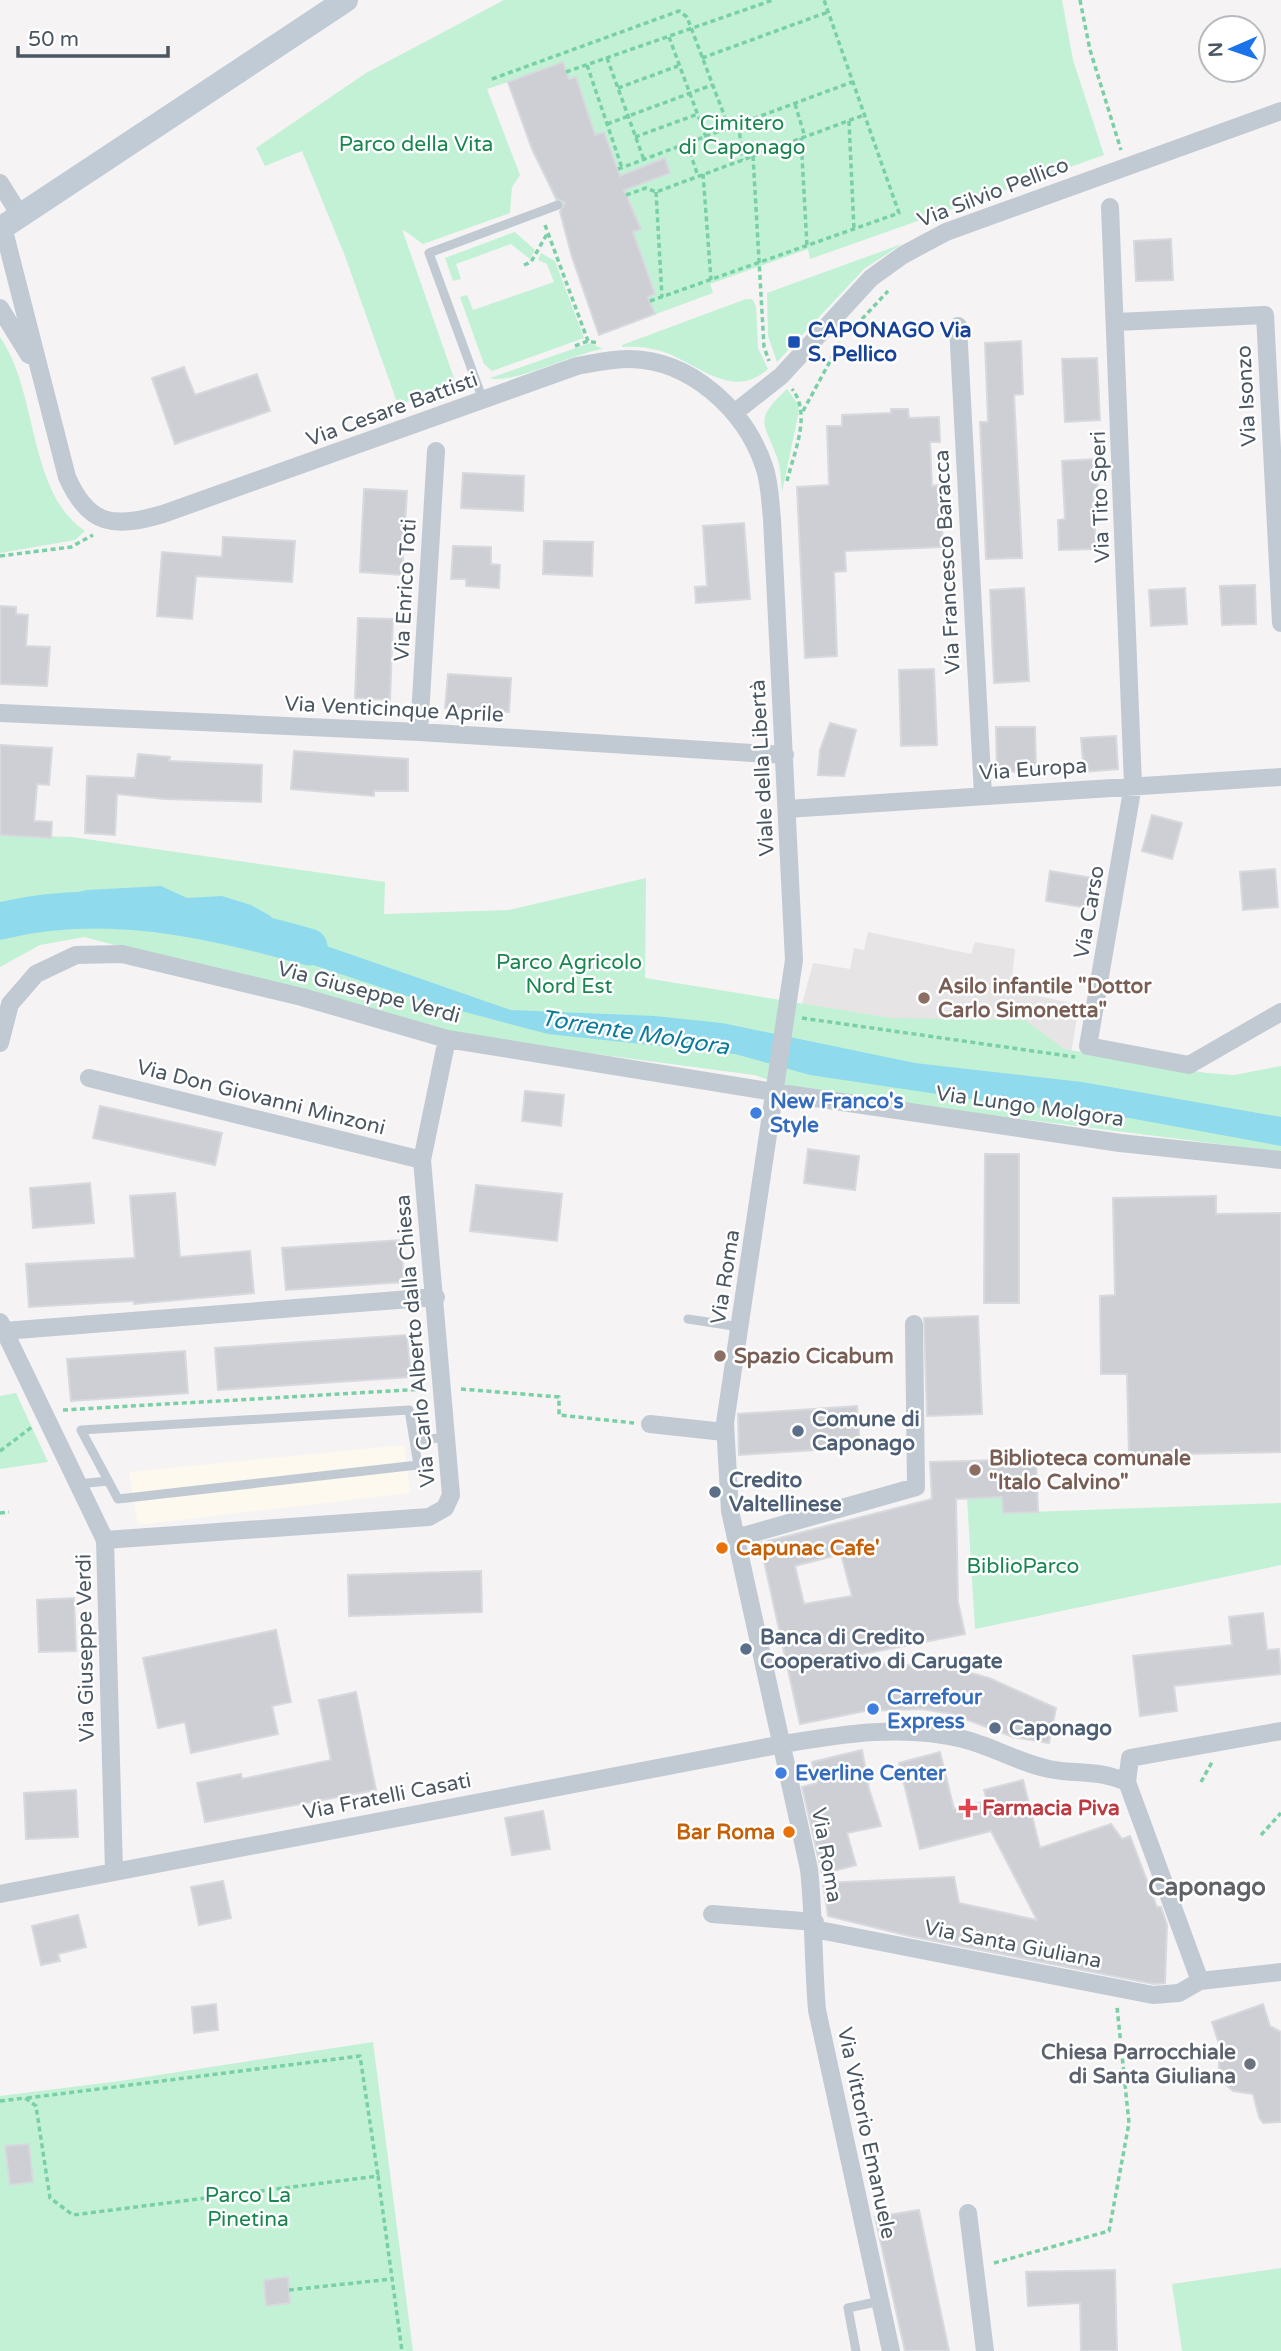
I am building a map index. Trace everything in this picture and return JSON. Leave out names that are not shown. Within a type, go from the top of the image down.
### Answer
[{"type":"street","points":[[8,224],[346,0]]},
{"type":"street","name":"Via Silvio Pellico","points":[[734,413],[781,376],[862,286],[903,255],[946,232],[1281,111]]},
{"type":"street","name":"Via Cesare Battisti","points":[[0,183],[39,373],[71,486],[90,512],[115,523],[163,514],[576,366],[631,359],[658,363],[686,375],[723,399],[763,463],[772,519]]},
{"type":"street","name":"Via Tito Speri","points":[[1110,207],[1117,322],[1133,786]]},
{"type":"street","name":"Via Cesare Battisti","points":[[0,308],[39,373]]},
{"type":"street","name":"Via Isonzo","points":[[1117,322],[1265,315],[1281,623]]},
{"type":"street","name":"Via Francesco Baracca","points":[[958,326],[982,795]]},
{"type":"street","name":"Via Enrico Toti","points":[[419,732],[436,451]]},
{"type":"street","name":"Viale della Libertà","points":[[772,519],[794,960],[776,1073]]},
{"type":"street","name":"Via Venticinque Aprile","points":[[0,713],[419,732],[785,755]]},
{"type":"street","name":"Via Europa","points":[[787,809],[1281,776]]},
{"type":"street","name":"Via Carso","points":[[1088,1046],[1133,786]]},
{"type":"street","name":"Via Giuseppe Verdi","points":[[0,1043],[10,1004],[36,974],[76,954],[122,954],[302,997],[447,1039],[774,1092]]},
{"type":"street","points":[[1088,1046],[1189,1065],[1281,1012]]},
{"type":"street","name":"Via Carlo Alberto dalla Chiesa","points":[[105,1540],[429,1517],[445,1508],[451,1494],[422,1160],[447,1039]]},
{"type":"street","name":"Via Roma","points":[[776,1073],[724,1432],[725,1475],[736,1538],[809,1869],[815,1925]]},
{"type":"street","name":"Via Don Giovanni Minzoni","points":[[89,1078],[422,1160]]},
{"type":"street","name":"Via Lungo Molgora","points":[[774,1092],[1120,1143],[1281,1160]]},
{"type":"street","points":[[2,1327],[436,1297]]},
{"type":"street","points":[[736,1538],[916,1487],[914,1324]]},
{"type":"street","name":"Via Giuseppe Verdi","points":[[2,1327],[105,1540],[114,1871]]},
{"type":"street","points":[[650,1424],[724,1432]]},
{"type":"street","name":"Via Fratelli Casati","points":[[0,1894],[783,1744],[867,1732],[930,1731],[967,1740],[1048,1769],[1103,1773],[1127,1782]]},
{"type":"street","points":[[1200,1981],[1127,1782],[1130,1758],[1281,1731]]},
{"type":"street","name":"Via Santa Giuliana","points":[[712,1914],[815,1925],[1153,1995],[1179,1993],[1200,1981],[1281,1972]]},
{"type":"street","name":"Via Vittorio Emanuele","points":[[815,1925],[817,2010],[891,2351]]},
{"type":"street","points":[[968,2213],[985,2351]]},
{"type":"lane","points":[[483,400],[429,253],[558,205]]},
{"type":"lane","points":[[688,1319],[741,1327]]},
{"type":"lane","points":[[409,1410],[418,1465],[118,1499],[108,1481],[81,1430],[409,1410]]},
{"type":"lane","points":[[414,1440],[447,1437]]},
{"type":"lane","points":[[78,1484],[108,1481]]},
{"type":"lane","points":[[856,2351],[848,2308],[880,2301]]},
{"type":"path","points":[[566,72],[773,0]]},
{"type":"path","points":[[650,301],[899,213],[824,0]]},
{"type":"path","points":[[1080,0],[1090,50],[1126,166]]},
{"type":"path","points":[[492,79],[679,11],[687,17],[729,128]]},
{"type":"path","points":[[702,58],[828,12]]},
{"type":"path","points":[[669,36],[706,137]]},
{"type":"path","points":[[607,58],[644,160]]},
{"type":"path","points":[[587,65],[620,168],[853,82]]},
{"type":"path","points":[[618,88],[679,65]]},
{"type":"path","points":[[607,124],[712,85]]},
{"type":"path","points":[[795,104],[803,137],[807,246]]},
{"type":"path","points":[[635,137],[698,114]]},
{"type":"path","points":[[626,195],[646,188],[656,192],[864,115]]},
{"type":"path","points":[[849,121],[854,230]]},
{"type":"path","points":[[739,125],[742,160]]},
{"type":"path","points":[[687,144],[700,175],[711,280]]},
{"type":"path","points":[[752,156],[764,347],[781,376],[800,400],[803,411]]},
{"type":"path","points":[[656,192],[662,297]]},
{"type":"path","points":[[540,212],[588,341]]},
{"type":"path","points":[[524,265],[531,262],[548,233]]},
{"type":"path","points":[[857,324],[893,286]]},
{"type":"path","points":[[786,487],[803,411],[839,344],[848,334]]},
{"type":"path","points":[[0,556],[71,547],[93,535]]},
{"type":"path","points":[[786,1015],[1074,1058],[1088,1046]]},
{"type":"path","points":[[0,1451],[60,1410],[443,1388],[559,1397],[559,1415],[650,1424]]},
{"type":"path","points":[[0,1513],[9,1512]]},
{"type":"path","points":[[1261,1835],[1281,1813]]},
{"type":"path","points":[[975,2269],[1109,2231],[1129,2123],[1115,1988]]},
{"type":"path","points":[[0,2101],[360,2056],[402,2351]]},
{"type":"path","points":[[25,2098],[36,2106],[50,2198],[73,2216],[377,2176]]},
{"type":"path","points":[[289,2290],[392,2279]]},
{"type":"shaded area","name":"Asilo infantile \"Dottor Carlo Simonetta\"","points":[[868,932],[971,954],[975,942],[1015,949],[1011,990],[1079,1005],[1071,1054],[800,1012],[813,963],[850,969],[854,948],[864,950]]},
{"type":"shaded area","points":[[404,1445],[410,1493],[138,1525],[129,1472]]},
{"type":"green space","points":[[504,0],[1062,0],[1073,60],[1104,155],[810,259],[808,249],[710,284],[713,293],[599,335],[561,212],[532,149],[508,82],[487,89],[520,175],[512,187],[510,213],[423,244],[402,229],[456,384],[398,405],[345,256],[302,151],[265,166],[256,148],[366,73]]},
{"type":"green space","points":[[515,232],[535,250],[530,259],[511,244],[456,264],[461,279],[453,281],[445,258]]},
{"type":"green space","points":[[902,244],[864,269],[777,362],[768,336],[767,293]]},
{"type":"green space","points":[[541,253],[555,261],[584,338],[492,371],[484,364],[460,297],[467,295],[473,310],[554,282],[547,264],[538,260]]},
{"type":"green space","points":[[752,299],[756,306],[758,348],[768,369],[755,378],[741,382],[728,381],[661,351],[622,347],[622,345]]},
{"type":"green space","points":[[0,337],[22,385],[43,467],[53,492],[66,514],[85,531],[75,540],[0,553]]},
{"type":"green space","points":[[590,343],[603,349],[513,377],[490,378]]},
{"type":"green space","points":[[787,389],[798,404],[799,411],[782,492],[779,464],[764,423],[769,409]]},
{"type":"green space","name":"Parco Agricolo Nord Est","points":[[0,835],[72,837],[385,882],[384,914],[509,910],[646,878],[645,978],[891,1018],[1025,1020],[1064,1049],[1207,1073],[1234,1075],[1281,1066],[1281,1152],[802,1091],[754,1075],[469,1037],[84,937],[40,945],[0,967]]},
{"type":"green space","points":[[16,1393],[48,1462],[0,1469],[0,1396]]},
{"type":"green space","name":"BiblioParco","points":[[1002,1497],[1003,1513],[1281,1503],[1281,1565],[975,1629],[967,1498]]},
{"type":"green space","name":"Parco La Pinetina","points":[[373,2042],[413,2351],[0,2351],[0,2096],[120,2081]]},
{"type":"green space","points":[[1281,2268],[1281,2351],[1182,2351],[1172,2284]]},
{"type":"water","name":"Torrente Molgora","points":[[161,886],[187,898],[222,896],[251,905],[269,915],[289,933],[511,1010],[655,1016],[722,1023],[915,1063],[1082,1082],[1281,1117],[1281,1146],[1129,1118],[997,1103],[810,1075],[735,1054],[548,1034],[416,999],[292,958],[265,935],[222,927],[172,907],[84,916],[0,932],[0,910],[87,890]]},
{"type":"building","points":[[563,62],[569,79],[576,77],[595,135],[604,132],[620,176],[665,158],[670,173],[624,190],[641,229],[633,232],[655,294],[648,297],[655,314],[599,335],[572,257],[560,212],[565,203],[556,198],[532,149],[508,82]]},
{"type":"building","points":[[1171,239],[1173,280],[1136,281],[1134,241]]},
{"type":"building","points":[[1021,341],[1023,394],[1014,395],[1022,558],[986,559],[980,422],[988,422],[985,343]]},
{"type":"building","points":[[1097,358],[1100,420],[1065,422],[1062,359]]},
{"type":"building","points":[[184,367],[195,395],[257,374],[270,411],[175,444],[152,378]]},
{"type":"building","points":[[891,409],[908,409],[909,418],[939,417],[940,442],[930,442],[932,486],[940,485],[943,547],[845,551],[846,571],[834,572],[837,656],[805,658],[797,487],[829,485],[827,426],[842,426],[842,415],[891,413]]},
{"type":"building","points":[[1096,459],[1098,493],[1093,493],[1096,549],[1059,550],[1058,520],[1065,519],[1062,461]]},
{"type":"building","points":[[463,473],[524,476],[523,511],[461,508]]},
{"type":"building","points":[[364,489],[407,491],[402,575],[360,572]]},
{"type":"building","points":[[744,523],[750,599],[696,603],[695,587],[707,586],[703,526]]},
{"type":"building","points":[[223,537],[295,541],[292,582],[196,576],[192,619],[157,616],[162,552],[222,557]]},
{"type":"building","points":[[544,541],[593,542],[592,576],[543,574]]},
{"type":"building","points":[[453,546],[491,547],[491,564],[500,565],[499,588],[466,586],[466,579],[451,579]]},
{"type":"building","points":[[1255,585],[1256,624],[1222,625],[1220,586]]},
{"type":"building","points":[[1024,588],[1029,681],[994,683],[990,590]]},
{"type":"building","points":[[1185,588],[1187,624],[1151,626],[1149,590]]},
{"type":"building","points":[[0,606],[16,607],[16,614],[28,615],[26,646],[50,647],[47,686],[0,684]]},
{"type":"building","points":[[358,618],[393,619],[390,700],[355,698]]},
{"type":"building","points":[[934,669],[937,745],[901,746],[899,670]]},
{"type":"building","points":[[448,674],[511,678],[509,712],[445,708]]},
{"type":"building","points":[[830,723],[856,730],[844,776],[818,775],[820,750]]},
{"type":"building","points":[[996,727],[1035,727],[1036,771],[997,772]]},
{"type":"building","points":[[1116,736],[1118,769],[1084,772],[1081,738]]},
{"type":"building","points":[[0,745],[52,748],[49,785],[37,784],[34,821],[52,822],[51,838],[0,835]]},
{"type":"building","points":[[294,751],[408,759],[408,791],[374,791],[374,796],[291,789]]},
{"type":"building","points":[[138,754],[170,757],[169,761],[262,765],[261,802],[165,799],[117,794],[115,835],[85,833],[87,776],[135,778]]},
{"type":"building","points":[[1152,815],[1182,823],[1172,859],[1142,851]]},
{"type":"building","points":[[1275,869],[1278,907],[1243,910],[1240,872]]},
{"type":"building","points":[[1050,871],[1093,878],[1088,908],[1046,901]]},
{"type":"building","points":[[525,1091],[564,1095],[561,1126],[522,1121]]},
{"type":"building","points":[[100,1106],[222,1133],[215,1165],[93,1138]]},
{"type":"building","points":[[808,1149],[859,1156],[855,1190],[804,1183]]},
{"type":"building","points":[[985,1154],[1019,1154],[1019,1303],[984,1303]]},
{"type":"building","points":[[90,1183],[94,1223],[33,1228],[30,1188]]},
{"type":"building","points":[[476,1185],[562,1194],[557,1241],[470,1231]]},
{"type":"building","points":[[175,1193],[180,1257],[250,1251],[254,1293],[134,1304],[134,1301],[29,1307],[26,1264],[135,1258],[130,1196]]},
{"type":"building","points":[[1216,1196],[1216,1214],[1281,1213],[1281,1452],[1129,1455],[1127,1374],[1101,1374],[1100,1296],[1115,1295],[1113,1198]]},
{"type":"building","points":[[401,1240],[404,1282],[286,1290],[282,1248]]},
{"type":"building","points":[[978,1316],[982,1414],[927,1416],[924,1318]]},
{"type":"building","points":[[407,1335],[411,1377],[218,1390],[215,1348]]},
{"type":"building","points":[[185,1351],[188,1393],[71,1401],[67,1359]]},
{"type":"building","name":"Comune di Caponago","points":[[857,1406],[860,1447],[739,1455],[738,1414]]},
{"type":"building","points":[[1036,1459],[1038,1512],[1003,1513],[1002,1497],[956,1499],[958,1602],[965,1634],[837,1659],[960,1670],[989,1678],[1056,1708],[1049,1743],[1013,1737],[952,1714],[922,1709],[865,1711],[800,1724],[760,1543],[932,1499],[930,1462]],"holes":[[[841,1554],[852,1596],[804,1604],[795,1566]]]},
{"type":"building","points":[[481,1571],[482,1612],[349,1616],[348,1575]]},
{"type":"building","points":[[74,1598],[76,1651],[39,1652],[37,1600]]},
{"type":"building","points":[[1263,1613],[1267,1650],[1279,1649],[1281,1674],[1174,1686],[1177,1711],[1140,1716],[1133,1656],[1232,1645],[1229,1617]]},
{"type":"building","points":[[276,1630],[291,1702],[272,1706],[278,1734],[191,1753],[185,1722],[158,1728],[143,1658]]},
{"type":"building","points":[[356,1692],[376,1790],[205,1822],[197,1783],[241,1774],[242,1779],[331,1760],[319,1700]]},
{"type":"building","points":[[862,1750],[869,1789],[881,1826],[847,1833],[856,1865],[822,1874],[802,1787],[817,1783],[812,1762]]},
{"type":"building","points":[[940,1752],[954,1809],[987,1801],[984,1790],[1023,1780],[1040,1848],[1111,1824],[1122,1839],[1130,1836],[1157,1907],[1161,1907],[1167,1925],[1165,1983],[1154,1984],[909,1936],[828,1916],[823,1883],[954,1877],[959,1903],[1037,1920],[991,1831],[920,1849],[899,1763]]},
{"type":"building","points":[[76,1790],[78,1837],[26,1839],[24,1793]]},
{"type":"building","points":[[543,1811],[550,1849],[512,1855],[505,1818]]},
{"type":"building","points":[[223,1881],[231,1918],[199,1925],[191,1887]]},
{"type":"building","points":[[78,1915],[86,1947],[58,1954],[60,1961],[41,1965],[32,1926]]},
{"type":"building","points":[[216,2004],[218,2030],[194,2033],[192,2007]]},
{"type":"building","name":"Chiesa Parrocchiale di Santa Giuliana","points":[[1263,2004],[1270,2026],[1281,2032],[1281,2122],[1263,2123],[1253,2094],[1233,2091],[1225,2084],[1219,2069],[1219,2044],[1212,2022]]},
{"type":"building","points":[[29,2144],[33,2182],[10,2185],[5,2146]]},
{"type":"building","points":[[919,2210],[949,2351],[905,2351],[875,2217]]},
{"type":"building","points":[[1115,2270],[1117,2351],[1081,2351],[1080,2303],[1028,2306],[1026,2272]]},
{"type":"building","points":[[288,2277],[290,2303],[266,2306],[264,2280]]},
{"type":"waterway","name":"Torrente Molgora","points":[[0,921],[77,910],[116,910],[233,927],[309,947]]},
{"type":"place","name":"CAPONAGO Via S. Pellico","points":[[794,342]]},
{"type":"place","name":"Asilo infantile \"Dottor Carlo Simonetta\"","points":[[924,998]]},
{"type":"place","name":"New Franco's Style","points":[[756,1113]]},
{"type":"place","name":"Spazio Cicabum","points":[[720,1356]]},
{"type":"place","name":"Comune di Caponago","points":[[798,1431]]},
{"type":"place","name":"Biblioteca comunale \"Italo Calvino\"","points":[[975,1470]]},
{"type":"place","name":"Credito Valtellinese","points":[[715,1492]]},
{"type":"place","name":"Capunac Cafe'","points":[[722,1548]]},
{"type":"place","name":"Banca di Credito Cooperativo di Carugate","points":[[746,1649]]},
{"type":"place","name":"Carrefour Express","points":[[873,1709]]},
{"type":"place","name":"Caponago","points":[[995,1728]]},
{"type":"place","name":"Everline Center","points":[[781,1773]]},
{"type":"place","name":"Farmacia Piva","points":[[968,1808]]},
{"type":"place","name":"Bar Roma","points":[[789,1832]]},
{"type":"place","name":"Chiesa Parrocchiale di Santa Giuliana","points":[[1250,2064]]},
{"type":"district","name":"Caponago","points":[[1207,1887]]},
{"type":"park label","name":"Cimitero di Caponago","points":[[742,135]]},
{"type":"park label","name":"Parco della Vita","points":[[416,144]]}]
